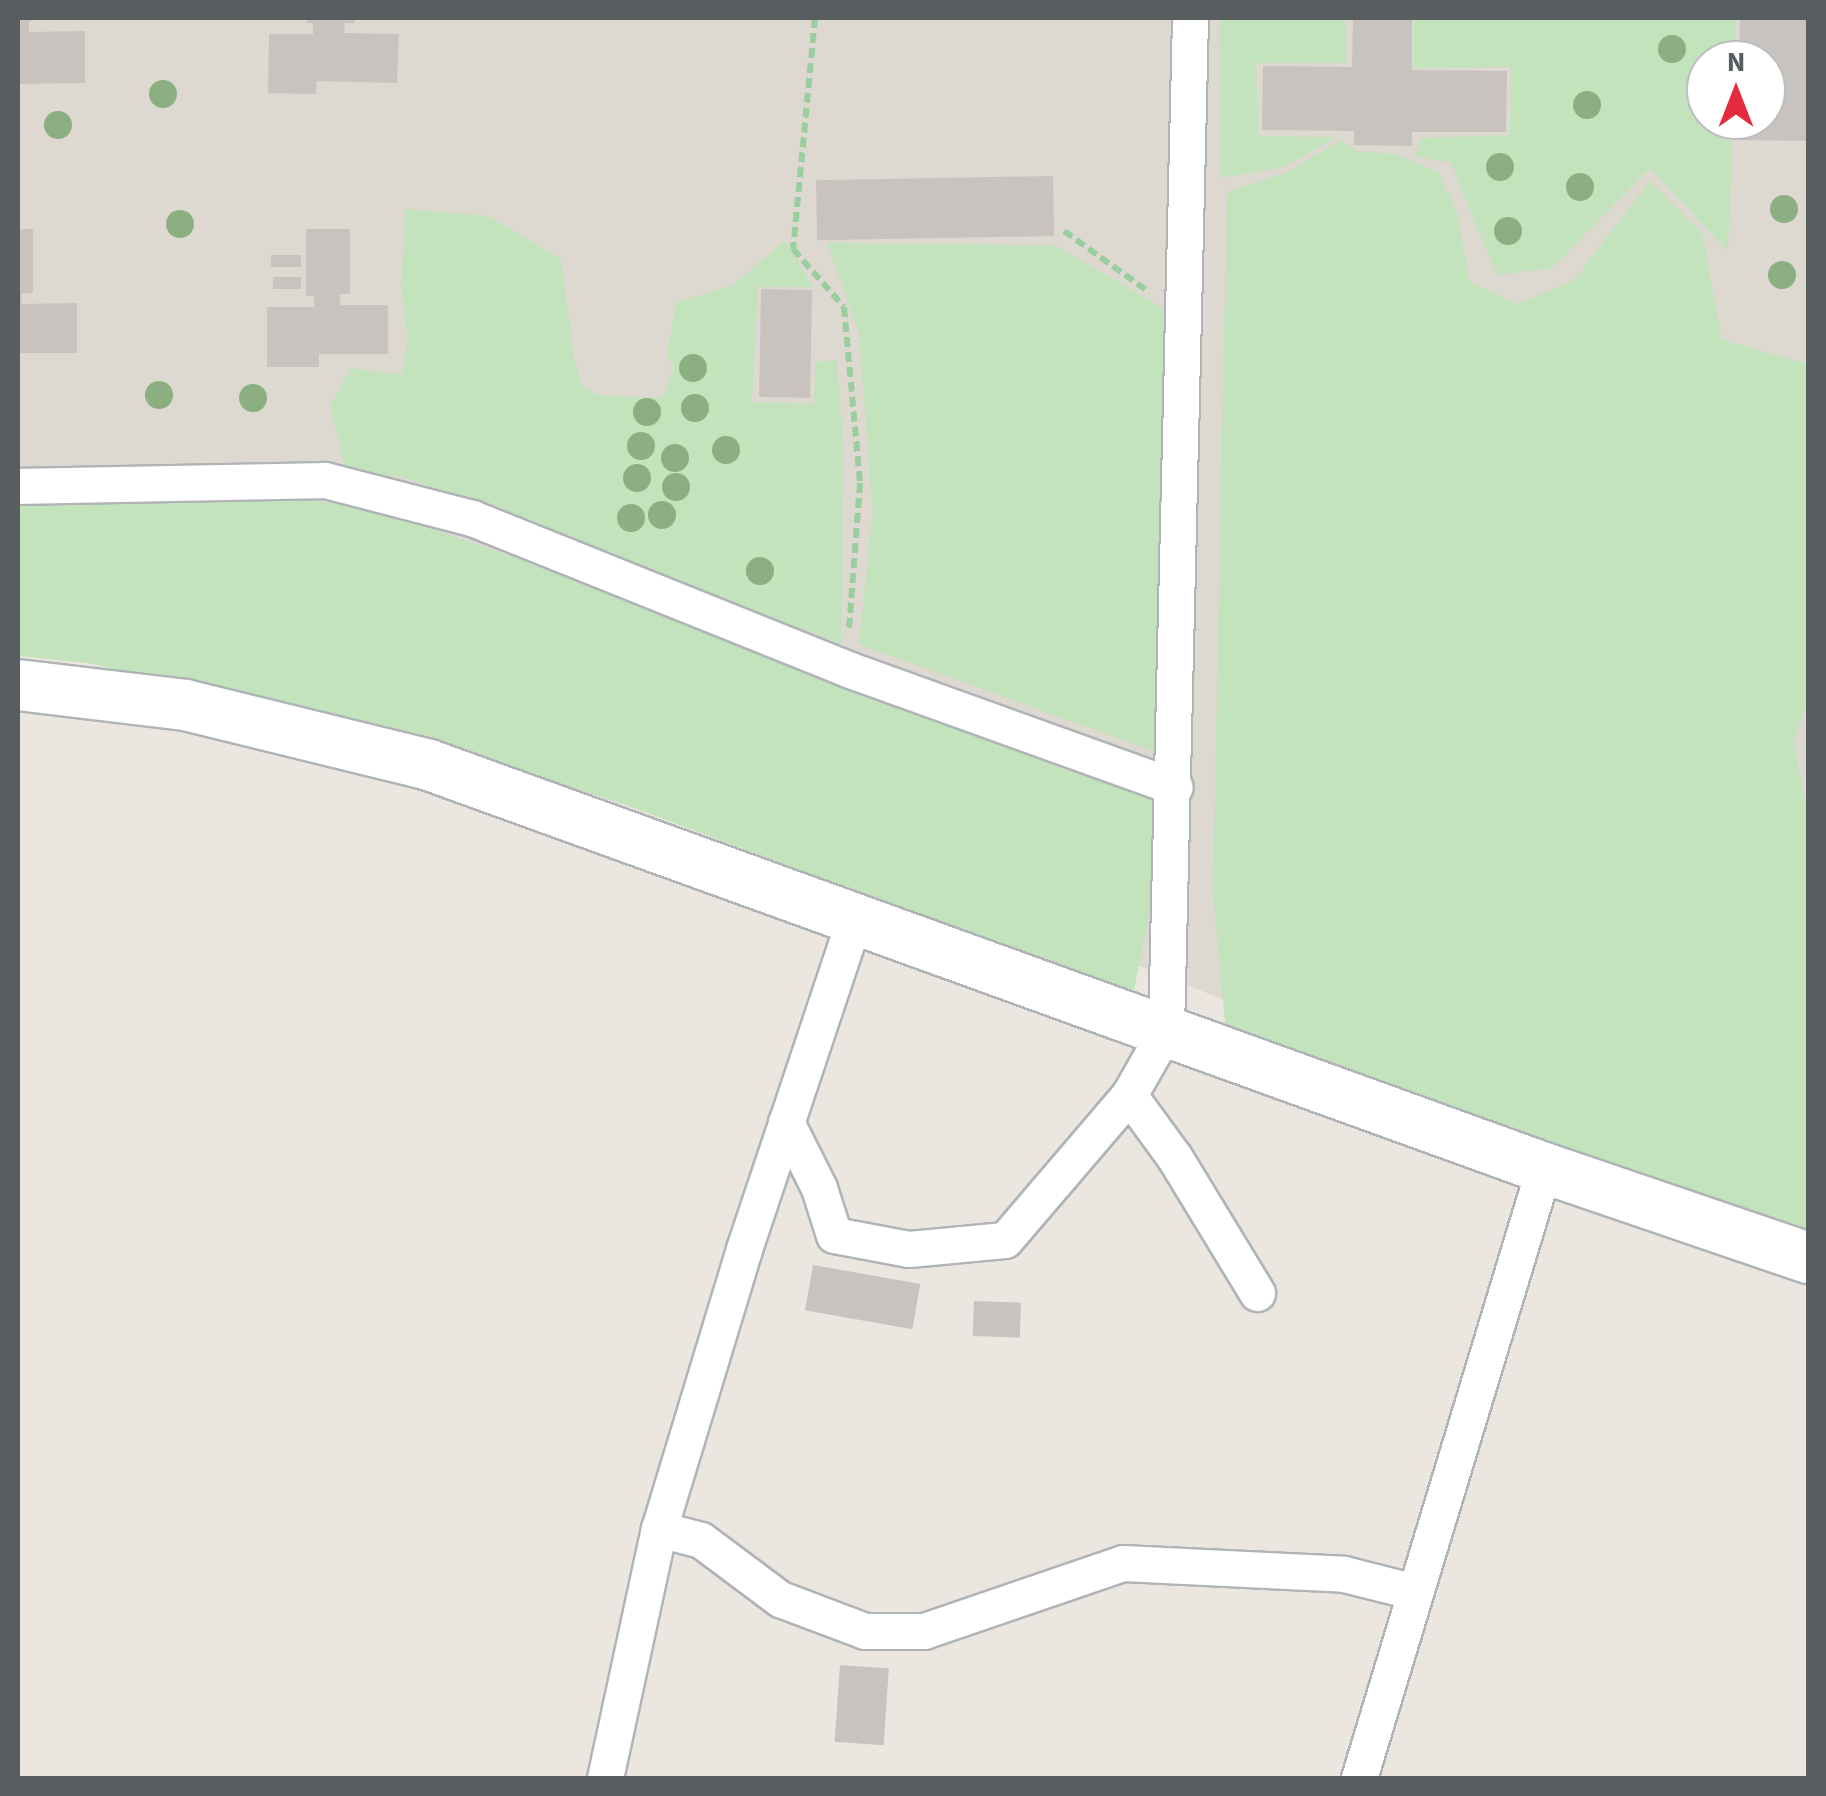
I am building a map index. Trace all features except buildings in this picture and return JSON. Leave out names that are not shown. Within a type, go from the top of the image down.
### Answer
[{"type":"main road","points":[[18,685],[184,705],[428,765],[1544,1168],[1808,1258]]},
{"type":"street","points":[[786,1122],[820,1188],[834,1235],[910,1249],[1005,1240],[1129,1094],[1166,1030],[1175,787],[1190,18]]},
{"type":"street","points":[[18,486],[325,480],[472,518],[850,670],[1175,787]]},
{"type":"street","points":[[605,1778],[658,1529],[855,917]]},
{"type":"street","points":[[1129,1094],[1176,1158],[1258,1293]]},
{"type":"street","points":[[1359,1778],[1544,1168]]},
{"type":"street","points":[[658,1529],[701,1540],[780,1598],[865,1631],[924,1631],[1123,1562],[1344,1574],[1415,1592]]},
{"type":"path","points":[[815,18],[793,248],[844,307],[860,484],[849,632]]},
{"type":"path","points":[[1064,231],[1155,296]]},
{"type":"shaded area","points":[[18,18],[1808,18],[1808,1217],[1229,1002],[777,819],[18,612]]},
{"type":"green space","points":[[1219,18],[1346,18],[1346,63],[1256,63],[1258,136],[1336,137],[1284,167],[1220,178]]},
{"type":"green space","points":[[1414,18],[1736,18],[1735,40],[1686,40],[1686,140],[1732,140],[1728,251],[1650,168],[1552,268],[1497,275],[1451,163],[1414,156],[1421,138],[1510,135],[1511,67],[1414,68]]},
{"type":"green space","points":[[1341,140],[1355,151],[1394,154],[1438,172],[1457,211],[1469,282],[1518,304],[1574,280],[1650,181],[1702,233],[1722,340],[1808,364],[1808,701],[1794,741],[1804,799],[1808,802],[1808,1239],[1226,1031],[1213,894],[1227,192],[1286,173]]},
{"type":"green space","points":[[406,209],[489,216],[561,260],[574,358],[582,386],[598,395],[662,398],[674,367],[667,356],[676,302],[734,285],[785,240],[813,287],[758,287],[752,402],[814,404],[815,362],[837,360],[843,445],[841,644],[404,477],[346,471],[330,405],[351,368],[402,375],[408,339],[401,285]]},
{"type":"green space","points":[[827,243],[1055,245],[1171,313],[1159,753],[859,644],[873,512],[859,334]]},
{"type":"green space","points":[[306,500],[380,510],[568,577],[895,705],[1157,797],[1154,890],[1133,995],[626,805],[368,723],[87,663],[18,656],[18,503]]}]
